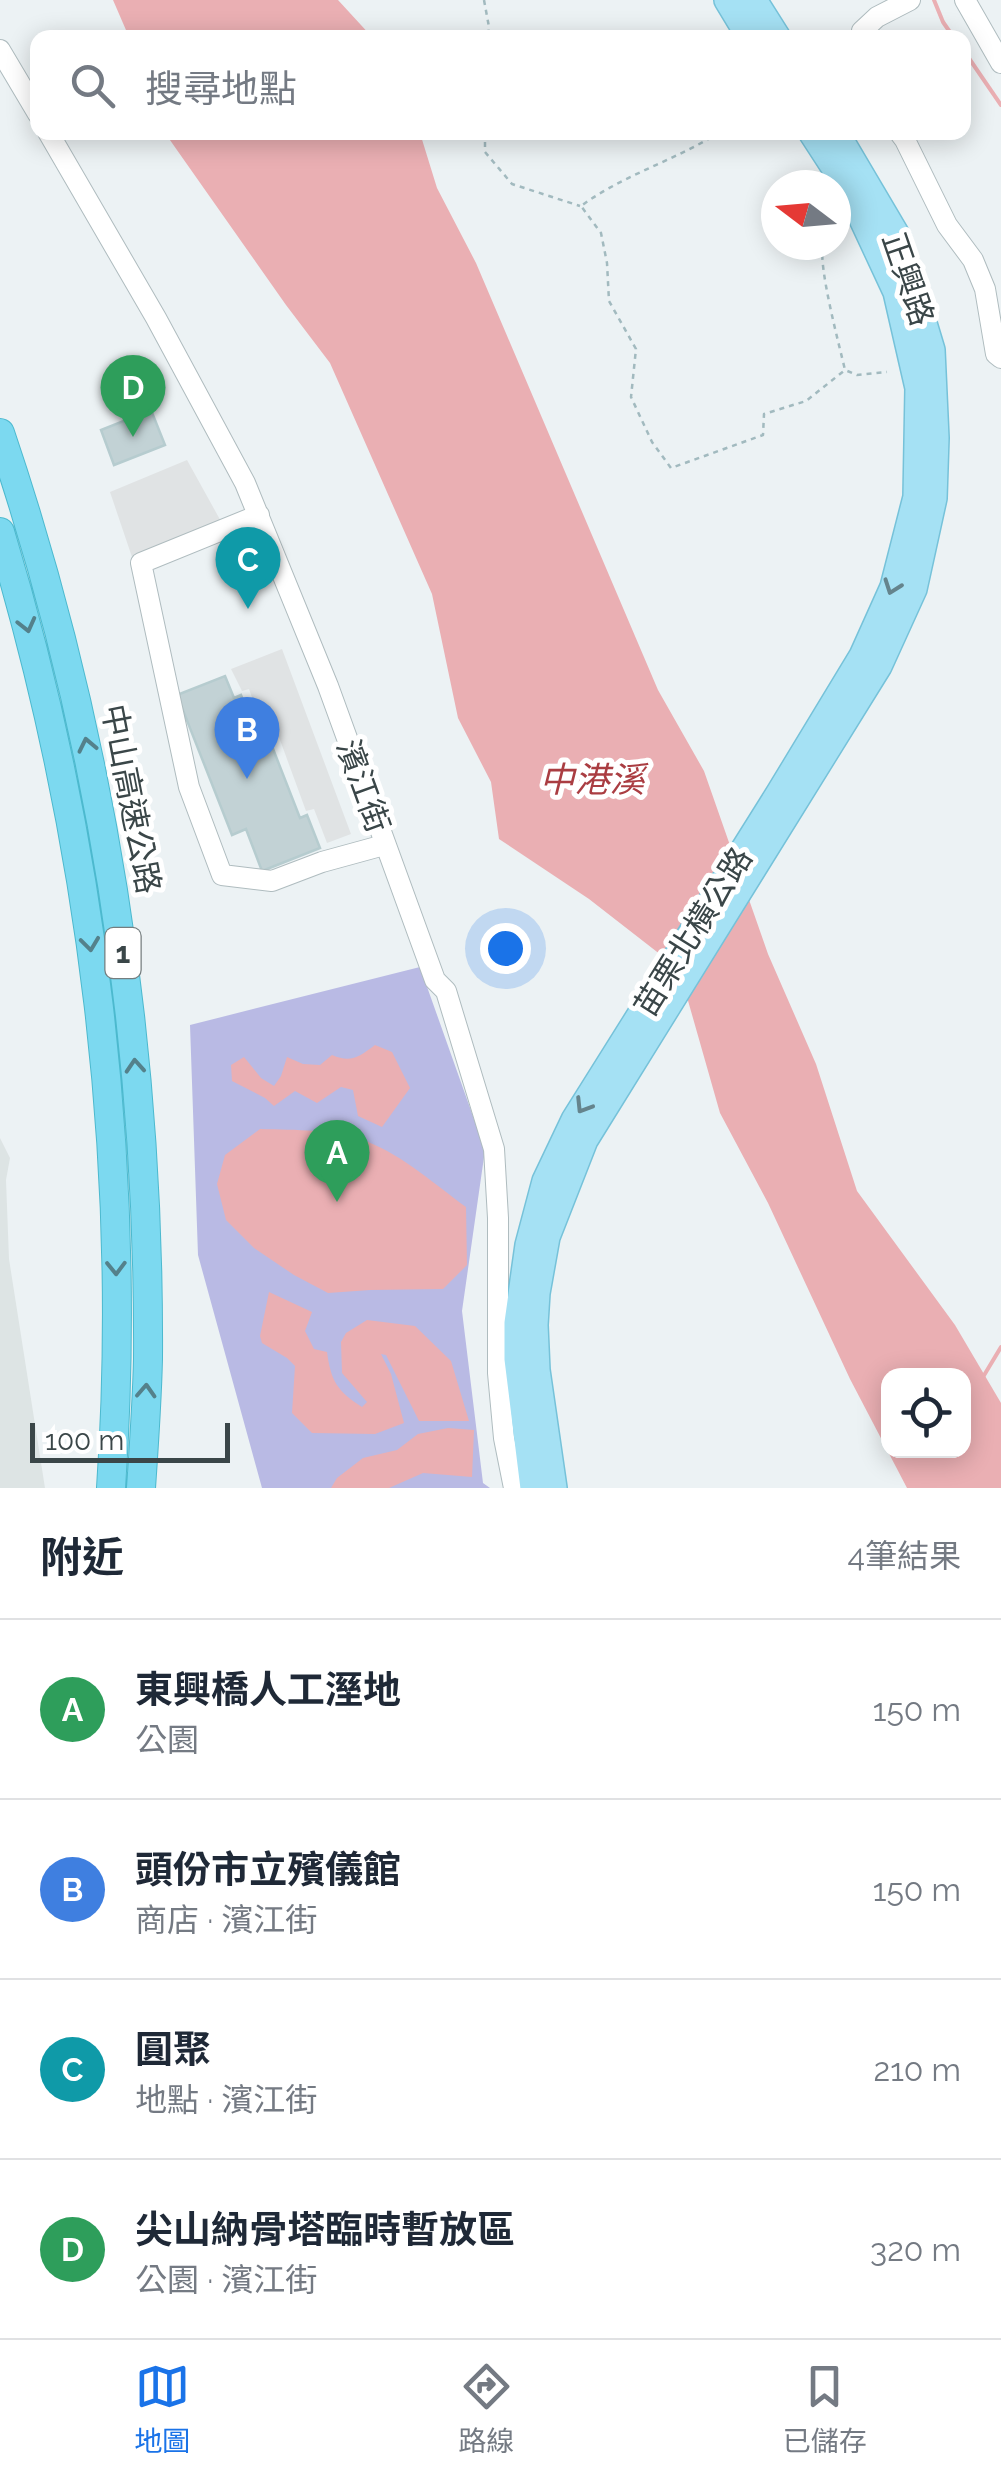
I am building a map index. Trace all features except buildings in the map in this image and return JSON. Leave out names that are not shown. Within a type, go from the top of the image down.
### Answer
[{"type":"highway","name":"中山高速公路","points":[[0,433],[56,614],[87,741],[119,922],[133,1034],[146,1252],[148,1362],[142,1488]]},
{"type":"highway","name":"中山高速公路","points":[[0,532],[23,609],[70,816],[100,1020],[115,1237],[116,1345],[110,1488]]},
{"type":"main road","points":[[727,0],[745,30]]},
{"type":"main road","points":[[754,0],[773,30]]},
{"type":"main road","name":"正興路","points":[[816,140],[848,189],[896,292],[918,388]]},
{"type":"main road","name":"正興路","points":[[841,140],[898,237],[932,350],[936,438]]},
{"type":"main road","name":"苗栗北橫公路","points":[[554,1488],[526,1324],[528,1245],[545,1180],[574,1120],[853,671],[893,587],[916,498],[918,388]]},
{"type":"main road","name":"苗栗北橫公路","points":[[533,1488],[517,1358],[537,1293],[547,1237],[585,1140],[880,666],[914,589],[934,498],[936,438]]},
{"type":"street","points":[[863,30],[877,17],[910,0]]},
{"type":"street","points":[[966,0],[1001,63]]},
{"type":"street","points":[[0,50],[30,101]]},
{"type":"street","name":"濱江街","points":[[53,140],[246,482],[328,686],[435,980],[446,991],[494,1149],[498,1373],[504,1438],[514,1488]]},
{"type":"street","points":[[905,140],[947,225],[973,260],[985,289],[996,354],[1001,358]]},
{"type":"street","points":[[260,515],[141,563],[188,787],[222,875],[272,881],[322,862],[384,846]]},
{"type":"path","points":[[484,0],[489,30]]},
{"type":"path","points":[[485,140],[485,152],[512,184],[581,206],[601,233],[609,301],[636,349],[631,397],[652,442],[671,468],[763,435],[764,414],[806,401],[845,370]]},
{"type":"path","points":[[581,206],[597,194],[708,140]]},
{"type":"path","points":[[823,260],[845,370]]},
{"type":"path","points":[[845,370],[857,375],[888,372]]},
{"type":"shaded area","points":[[187,460],[223,525],[133,560],[110,492]]},
{"type":"shaded area","points":[[282,649],[351,834],[327,843],[314,809],[306,811],[276,729],[264,731],[249,689],[242,691],[231,669]]},
{"type":"shaded area","points":[[420,967],[485,1150],[462,1311],[483,1483],[490,1488],[262,1488],[198,1255],[190,1025]]},
{"type":"shaded area","points":[[0,1138],[10,1158],[6,1180],[9,1259],[45,1488],[0,1488]]},
{"type":"water","points":[[113,0],[338,0],[366,30],[126,30]]},
{"type":"water","name":"中港溪","points":[[170,140],[422,140],[437,188],[476,263],[658,690],[704,771],[768,954],[816,1064],[857,1191],[955,1325],[1001,1403],[1001,1488],[907,1488],[891,1458],[971,1458],[971,1368],[881,1368],[881,1438],[768,1203],[720,1113],[679,969],[589,899],[499,839],[491,782],[458,718],[432,594],[330,363]]},
{"type":"water","points":[[375,1045],[392,1052],[410,1088],[382,1127],[358,1116],[353,1090],[341,1087],[317,1103],[295,1091],[274,1106],[232,1081],[231,1065],[244,1057],[261,1078],[274,1086],[287,1057],[303,1064],[320,1065],[332,1055],[355,1058]]},
{"type":"water","points":[[260,1129],[342,1135],[368,1142],[406,1163],[466,1207],[467,1265],[443,1289],[328,1293],[294,1275],[254,1248],[226,1220],[217,1184],[225,1155]]},
{"type":"water","points":[[269,1292],[312,1312],[305,1331],[314,1349],[327,1352],[337,1384],[362,1407],[367,1402],[342,1373],[341,1342],[346,1333],[367,1320],[415,1326],[451,1361],[469,1421],[419,1421],[386,1355],[381,1354],[391,1374],[404,1423],[375,1434],[312,1433],[292,1413],[295,1366],[262,1343]]},
{"type":"water","points":[[448,1428],[474,1430],[472,1477],[423,1473],[389,1488],[331,1488],[337,1478],[363,1458],[397,1450],[418,1434]]},
{"type":"waterway","points":[[934,0],[948,30]]},
{"type":"waterway","points":[[971,61],[1001,105]]},
{"type":"waterway","points":[[983,1377],[1001,1347]]},
{"type":"place","name":"尖山納骨塔臨時暫放區","points":[[133,437]]},
{"type":"place","name":"圓聚","points":[[248,609]]},
{"type":"place","name":"頭份市立殯儀館","points":[[247,779]]},
{"type":"place","name":"東興橋人工溼地","points":[[337,1202]]}]
